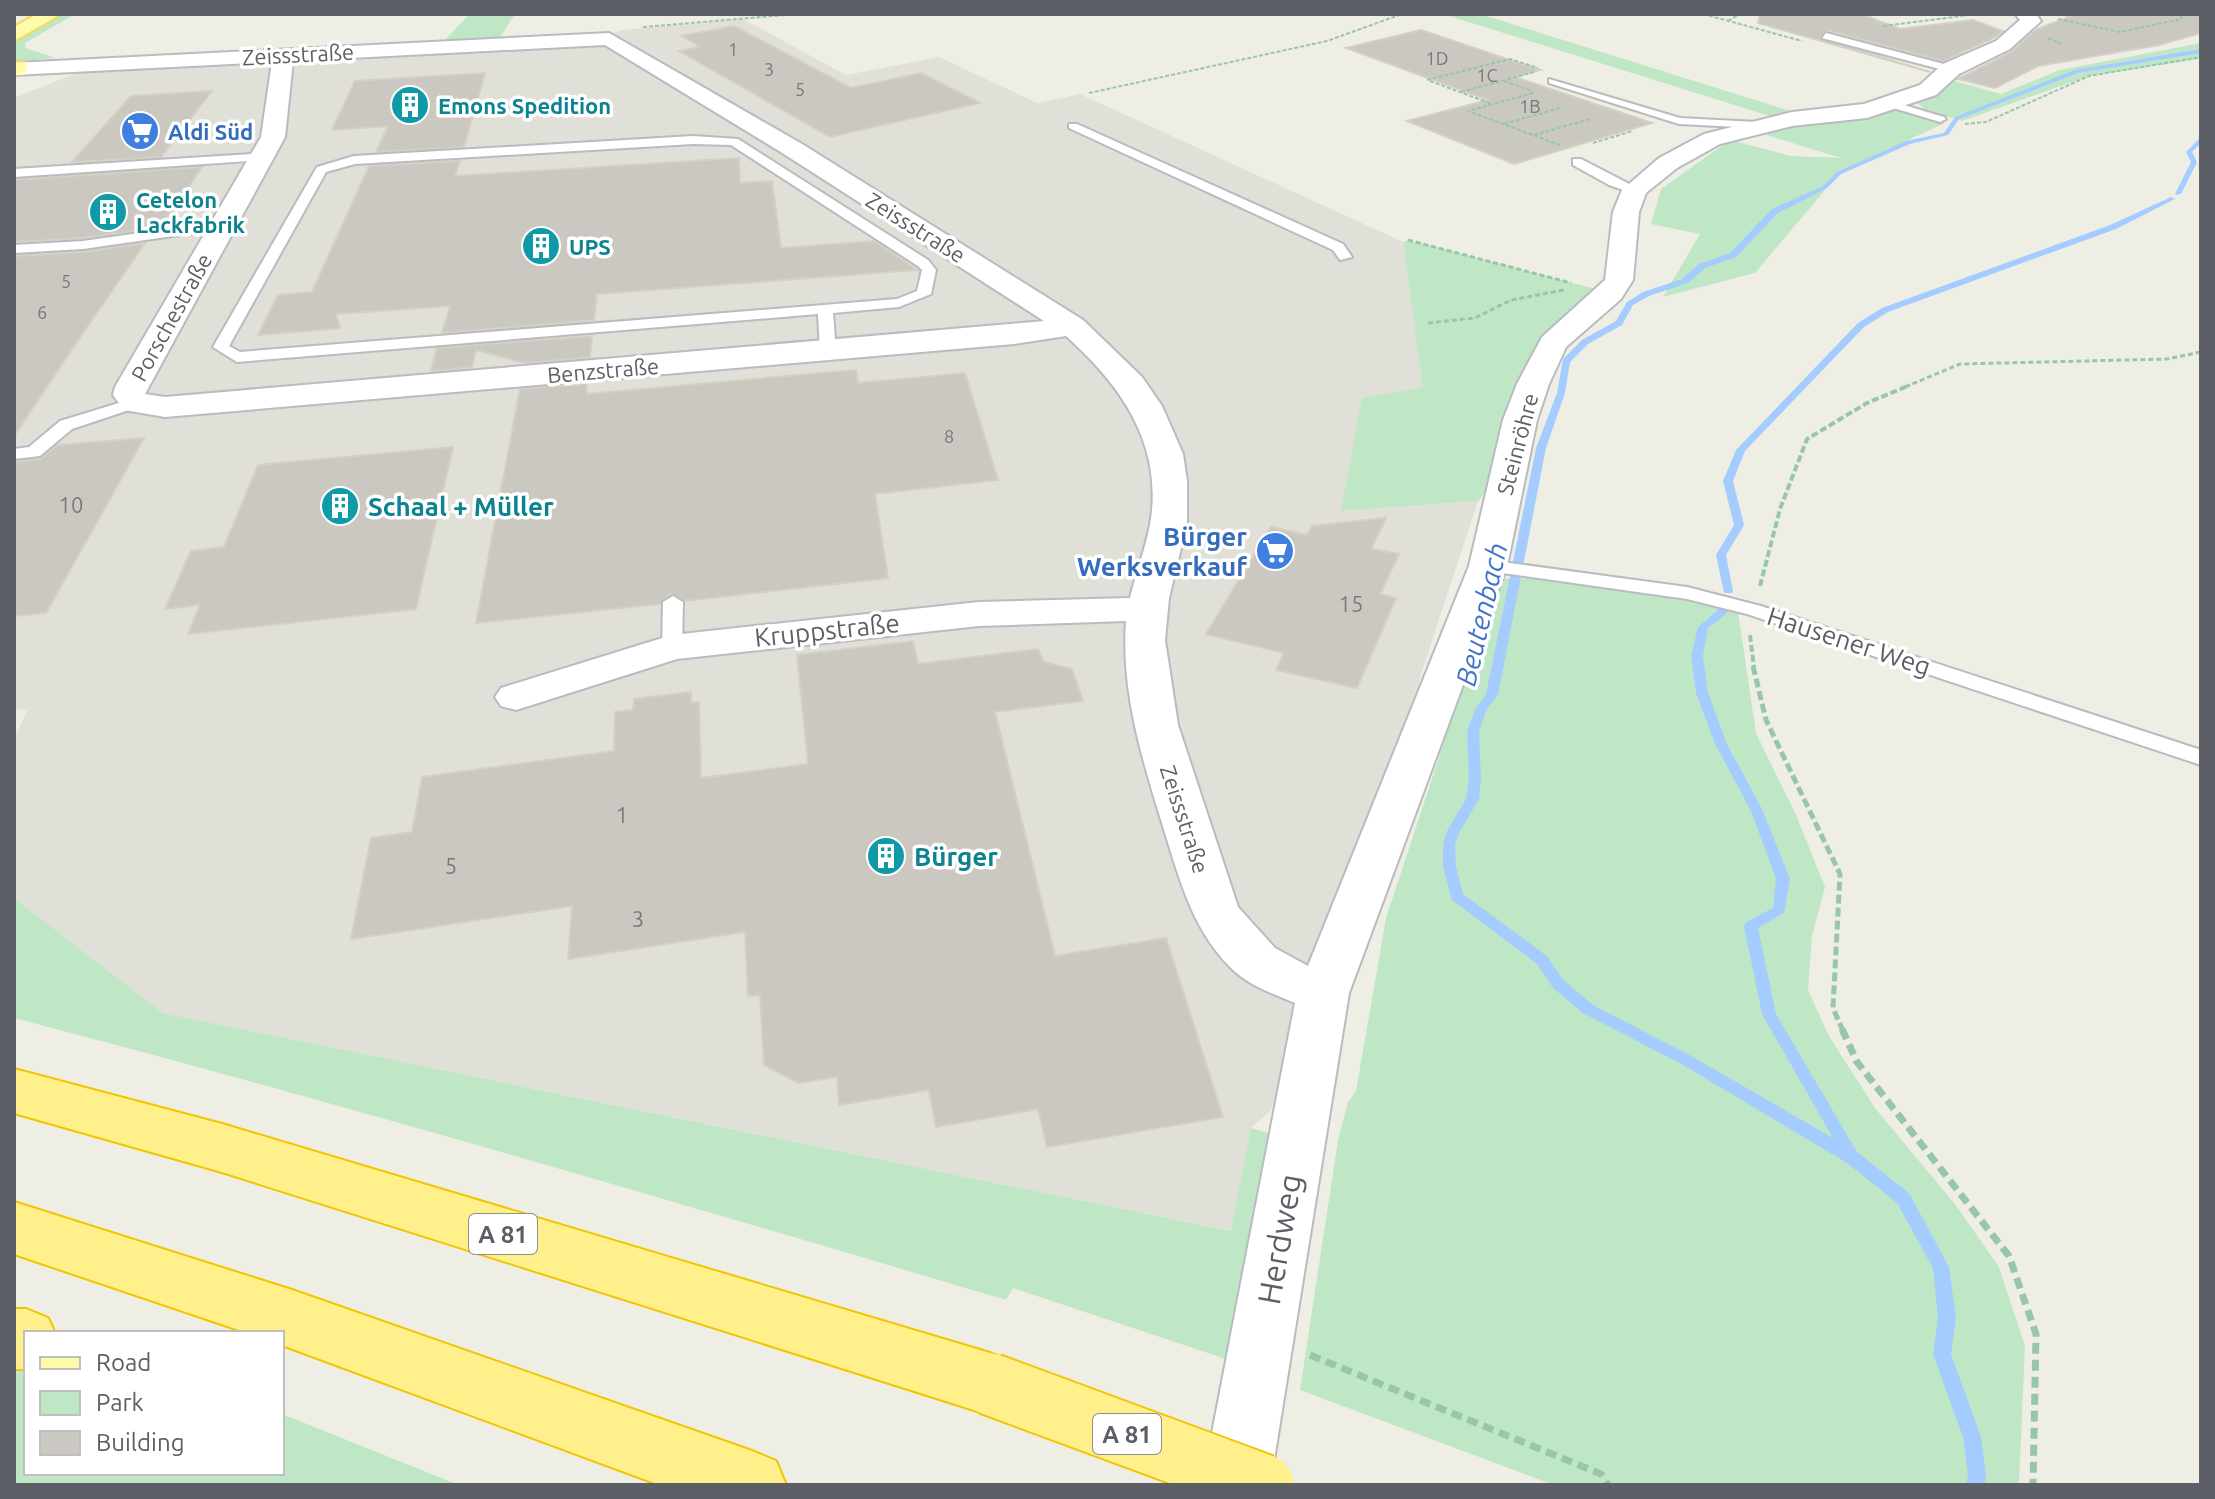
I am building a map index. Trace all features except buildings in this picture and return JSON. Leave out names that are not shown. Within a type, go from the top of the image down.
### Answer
[{"type":"highway","name":"A 81","points":[[14,1091],[222,1148],[990,1384],[1263,1485]]},
{"type":"highway","points":[[14,1228],[267,1326]]},
{"type":"highway","points":[[284,1332],[752,1485]]},
{"type":"main road","points":[[14,35],[51,14]]},
{"type":"street","points":[[1598,289],[1619,280],[1626,212],[1635,190],[1688,150],[1757,125],[1894,105],[1928,90],[1948,71],[2014,37],[2031,21],[2025,14]]},
{"type":"street","name":"Zeissstraße","points":[[26,72],[595,38],[618,42],[1072,326],[1114,361],[1141,395],[1158,431],[1169,468],[1170,510],[1160,567],[1147,609],[1147,671],[1157,733],[1218,915],[1261,966],[1323,993]]},
{"type":"street","name":"Porschestraße","points":[[135,403],[129,395],[131,387],[273,137],[280,99],[281,64],[285,55]]},
{"type":"street","name":"Steinröhre","points":[[1323,993],[1451,669],[1497,567],[1520,420],[1533,384],[1553,343],[1598,289]]},
{"type":"street","name":"Benzstraße","points":[[135,403],[165,407],[1014,335],[1072,326]]},
{"type":"street","name":"Kruppstraße","points":[[516,697],[672,647],[979,614],[1147,609]]},
{"type":"street","name":"Herdweg","points":[[1236,1485],[1323,993]]},
{"type":"lane","points":[[1826,36],[1948,71]]},
{"type":"lane","points":[[1553,81],[1679,121],[1757,125]]},
{"type":"lane","points":[[1894,105],[1940,119]]},
{"type":"lane","points":[[1073,126],[1338,247],[1345,257]]},
{"type":"lane","points":[[693,140],[734,142],[929,270],[924,294],[910,300],[825,309],[237,357],[221,347],[321,170],[354,160],[693,140]]},
{"type":"lane","points":[[1574,155],[1613,182],[1635,190]]},
{"type":"lane","points":[[14,173],[263,156]]},
{"type":"lane","points":[[14,249],[83,245],[224,225]]},
{"type":"lane","points":[[825,309],[828,351]]},
{"type":"lane","points":[[14,454],[34,452],[66,425],[135,403]]},
{"type":"lane","name":"Hausener Weg","points":[[1497,567],[1687,593],[1754,610],[2201,758]]},
{"type":"lane","points":[[672,647],[673,602]]},
{"type":"path","points":[[595,38],[621,29],[797,14]]},
{"type":"path","points":[[1089,93],[1327,41],[1402,14]]},
{"type":"path","points":[[1728,21],[1740,14]]},
{"type":"path","points":[[1826,36],[1977,14]]},
{"type":"path","points":[[2051,17],[2120,32],[2181,19],[2182,14]]},
{"type":"path","points":[[1966,124],[1986,122],[2089,76],[2201,57]]},
{"type":"path","points":[[1461,92],[1543,70],[1510,59],[1427,80],[1493,104]]},
{"type":"path","points":[[1503,81],[1537,92],[1468,111],[1533,135],[1574,155]]},
{"type":"path","points":[[1503,124],[1560,108]]},
{"type":"path","points":[[1533,135],[1591,119]]},
{"type":"path","points":[[1586,145],[1644,128]]},
{"type":"path","points":[[1408,240],[1598,289]]},
{"type":"path","points":[[1428,323],[1475,318],[1511,300],[1598,289]]},
{"type":"path","points":[[2033,1485],[2036,1334],[2009,1256],[1857,1062],[1833,1008],[1840,874],[1766,720],[1749,647],[1754,610],[1780,509],[1807,439],[1867,403],[1960,364],[2167,359],[2201,352]]},
{"type":"path","points":[[1262,1335],[1601,1474],[1608,1485]]},
{"type":"shaded area","points":[[743,19],[846,75],[939,57],[1037,103],[1080,94],[1403,242],[1424,387],[1342,511],[1478,501],[1421,674],[1387,832],[1323,993],[1270,1111],[1251,1128],[1232,1231],[163,1013],[14,898],[14,739],[28,709],[14,710],[14,98],[82,71],[608,35],[622,30]]},
{"type":"green space","points":[[61,14],[75,14],[25,43],[26,48],[55,58],[14,62],[14,41]]},
{"type":"green space","points":[[470,14],[515,14],[498,40],[442,43]]},
{"type":"green space","points":[[1443,14],[1480,14],[1800,114],[1776,118]]},
{"type":"green space","points":[[2201,43],[2201,59],[2089,76],[1962,121],[1924,109],[1916,101],[1951,80],[2001,94],[2060,70]]},
{"type":"green space","points":[[1899,109],[1945,123],[1841,171],[1755,273],[1663,297],[1700,234],[1651,224],[1661,189],[1730,140],[1791,156],[1841,158],[1760,133]]},
{"type":"green space","points":[[1409,240],[1611,293],[1546,341],[1489,488],[1478,501],[1341,511],[1362,398],[1423,387],[1403,242]]},
{"type":"green space","points":[[1536,578],[1687,598],[1738,612],[1756,733],[1796,815],[1825,887],[1812,936],[1808,990],[1829,1036],[1875,1108],[1955,1204],[1999,1267],[2025,1346],[2019,1485],[1554,1485],[1300,1390],[1338,1140],[1348,1102],[1356,1091],[1386,918],[1498,579]]},
{"type":"green space","points":[[14,898],[163,1013],[1231,1231],[1251,1128],[1295,1141],[1256,1369],[1013,1288],[1006,1300],[387,1120],[14,1018]]},
{"type":"green space","points":[[24,1369],[24,1475],[284,1475],[284,1415],[459,1485],[14,1485],[14,1370]]},
{"type":"waterway","name":"Beutenbach","points":[[1975,1485],[1977,1475],[1972,1437],[1942,1354],[1947,1318],[1941,1267],[1903,1198],[1853,1158],[1688,1061],[1588,1009],[1558,984],[1542,960],[1457,897],[1449,867],[1449,844],[1473,799],[1473,731],[1482,708],[1492,695],[1541,448],[1561,393],[1566,361],[1585,342],[1619,323],[1630,304],[1646,294],[1685,281],[1702,266],[1733,255],[1775,211],[1825,187],[1839,173],[1908,142],[1946,134],[1957,118],[2077,71],[2201,51]]},
{"type":"waterway","points":[[2178,194],[2194,162],[2189,152],[2201,139]]},
{"type":"waterway","points":[[1728,591],[1721,555],[1739,525],[1728,481],[1741,450],[1861,325],[1885,310],[2113,227],[2171,199]]},
{"type":"waterway","points":[[1723,611],[1703,627],[1697,656],[1702,693],[1721,744],[1757,811],[1783,879],[1779,910],[1751,926],[1769,1014],[1851,1156]]},
{"type":"place","name":"Emons Spedition","points":[[410,105]]},
{"type":"place","name":"Aldi Süd","points":[[140,131]]},
{"type":"place","name":"Cetelon Lackfabrik","points":[[108,212]]},
{"type":"place","name":"UPS","points":[[541,246]]},
{"type":"place","name":"Schaal + Müller","points":[[340,506]]},
{"type":"place","name":"Bürger Werksverkauf","points":[[1275,551]]},
{"type":"place","name":"Bürger","points":[[886,856]]}]
